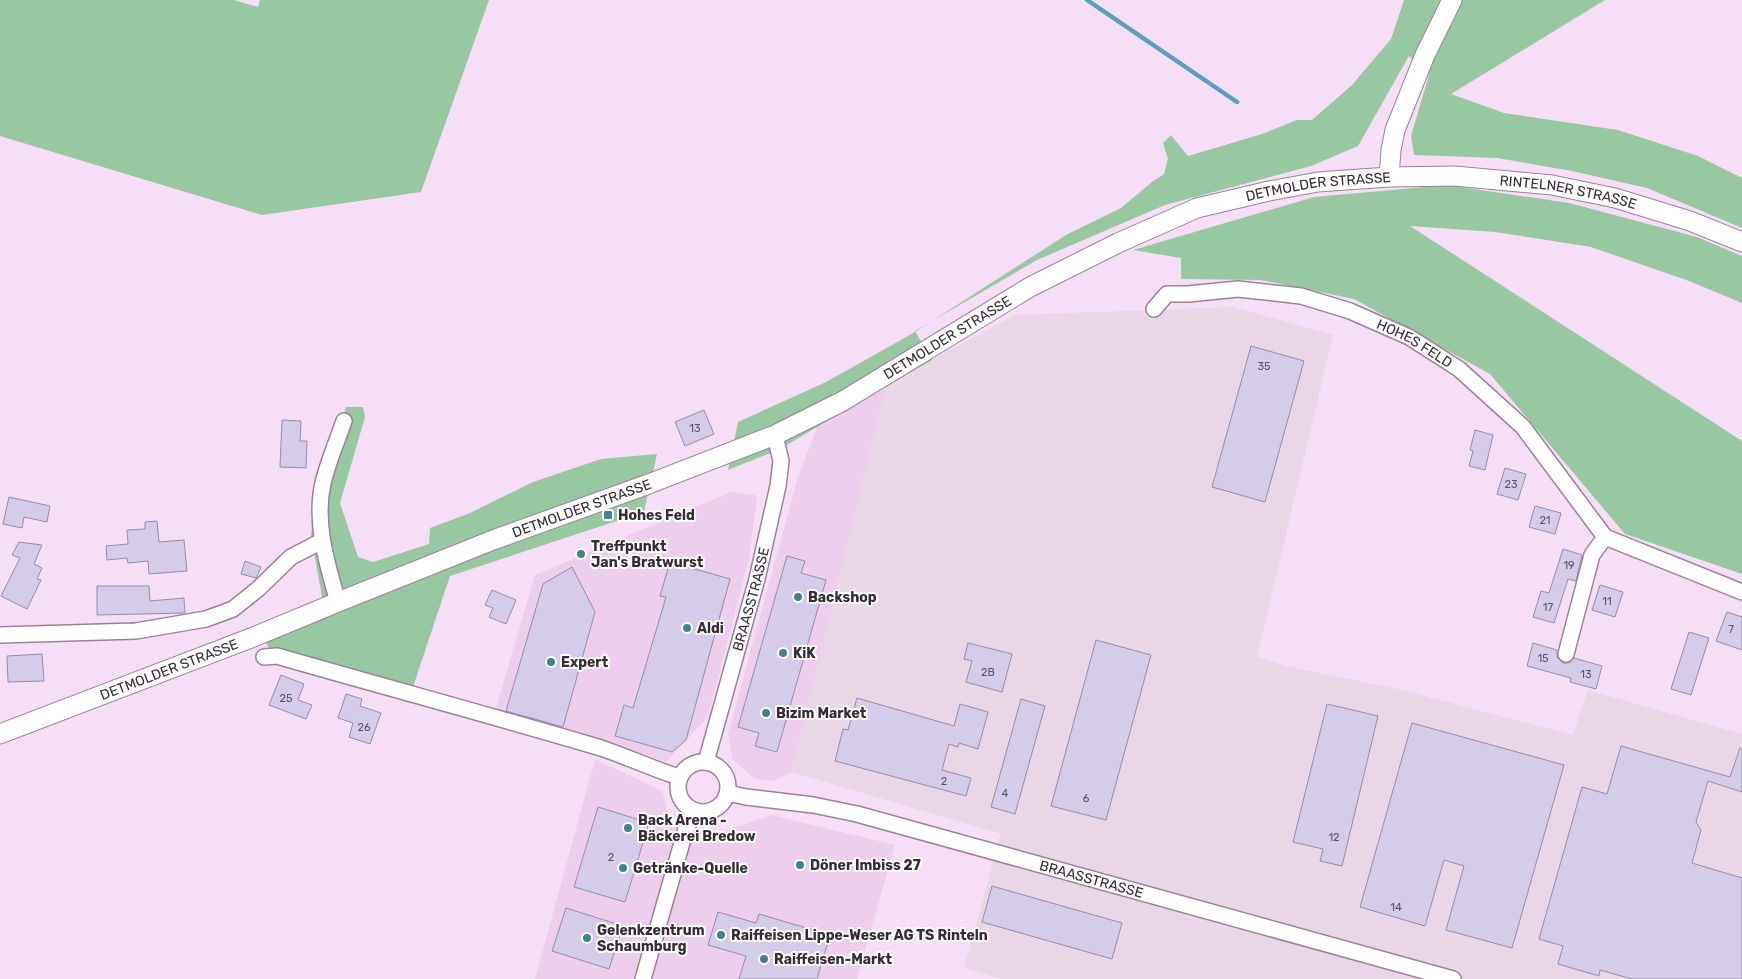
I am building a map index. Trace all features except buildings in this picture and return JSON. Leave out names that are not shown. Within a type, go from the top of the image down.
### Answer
[{"type":"main road","name":"DETMOLDER STRASSE","points":[[0,734],[256,636],[493,540],[646,485],[775,435],[843,401],[1030,287],[1118,243],[1198,208],[1269,191],[1318,182],[1389,177],[1395,130],[1425,55],[1452,0]]},
{"type":"main road","name":"RINTELNER STRASSE","points":[[1389,177],[1455,176],[1552,184],[1615,198],[1690,220],[1742,242]]},
{"type":"street","name":"HOHES FELD","points":[[1154,309],[1167,294],[1238,289],[1301,296],[1350,310],[1408,337],[1459,369],[1523,427],[1605,537]]},
{"type":"street","points":[[338,602],[322,541],[321,509],[323,484],[344,421]]},
{"type":"street","name":"BRAASSTRASSE","points":[[706,762],[757,579],[776,494],[781,461],[775,435]]},
{"type":"street","points":[[1566,654],[1592,555],[1605,537],[1742,592]]},
{"type":"street","points":[[0,635],[136,631],[206,619],[234,609],[258,590],[291,557],[322,541]]},
{"type":"street","points":[[264,657],[277,656],[571,740],[622,755],[658,770],[680,776]]},
{"type":"street","points":[[706,762],[721,770],[726,777],[728,793],[718,808],[711,812],[702,813],[686,807],[678,793],[677,785],[680,776],[690,765],[706,762]]},
{"type":"street","name":"BRAASSTRASSE","points":[[728,793],[813,805],[857,814],[1453,979]]},
{"type":"street","points":[[643,979],[685,832],[694,811]]},
{"type":"shaded area","points":[[1233,307],[1333,335],[1257,657],[1286,666],[1402,690],[1573,735],[1588,690],[1742,734],[1742,979],[1002,979],[964,968],[1001,834],[792,772],[886,388],[932,360],[1015,315]]},
{"type":"shaded area","points":[[886,388],[792,772],[773,781],[755,779],[733,760],[728,734],[798,477],[817,427]]},
{"type":"shaded area","points":[[731,492],[755,495],[757,499],[749,559],[708,717],[666,762],[612,742],[494,715],[535,575]]},
{"type":"shaded area","points":[[595,759],[662,791],[672,826],[713,835],[771,815],[895,845],[857,979],[535,979]]},
{"type":"green space","points":[[0,0],[234,0],[258,7],[260,0],[489,0],[421,192],[262,215],[0,136]]},
{"type":"green space","points":[[1404,0],[1605,0],[1451,94],[1504,113],[1618,130],[1698,156],[1742,178],[1742,228],[1647,188],[1572,171],[1497,158],[1414,155],[1411,136],[1429,75],[1409,56],[1358,146],[1311,166],[1165,205],[1037,260],[932,321],[1066,235],[1121,208],[1164,174],[1168,159],[1163,143],[1171,135],[1188,156],[1262,134],[1297,120],[1312,120],[1352,85],[1391,39]]},
{"type":"green space","points":[[1447,185],[1569,203],[1697,237],[1742,256],[1742,303],[1689,281],[1591,247],[1495,232],[1410,226],[1742,441],[1742,574],[1625,534],[1490,374],[1354,299],[1261,280],[1181,279],[1181,258],[1133,250],[1314,197]]},
{"type":"green space","points":[[915,332],[932,360],[778,450],[728,470],[738,422],[824,383]]},
{"type":"green space","points":[[346,407],[363,407],[365,417],[340,503],[358,557],[373,562],[429,544],[430,528],[470,513],[533,482],[601,459],[657,454],[644,512],[450,576],[412,690],[268,647],[261,627],[323,602],[311,535],[317,492]]},
{"type":"waterway","points":[[1087,0],[1237,102]]},
{"type":"place","name":"Hohes Feld","points":[[608,515]]},
{"type":"place","name":"Treffpunkt Jan's Bratwurst","points":[[581,554]]},
{"type":"place","name":"Backshop","points":[[798,597]]},
{"type":"place","name":"Aldi","points":[[687,628]]},
{"type":"place","name":"KiK","points":[[783,653]]},
{"type":"place","name":"Expert","points":[[551,662]]},
{"type":"place","name":"Bizim Market","points":[[766,713]]},
{"type":"place","name":"Back Arena - Bäckerei Bredow","points":[[628,828]]},
{"type":"place","name":"Döner Imbiss 27","points":[[800,865]]},
{"type":"place","name":"Getränke-Quelle","points":[[623,868]]},
{"type":"place","name":"Raiffeisen Lippe-Weser AG TS Rinteln","points":[[721,935]]},
{"type":"place","name":"Gelenkzentrum Schaumburg","points":[[587,938]]},
{"type":"place","name":"Raiffeisen-Markt","points":[[764,959]]}]
